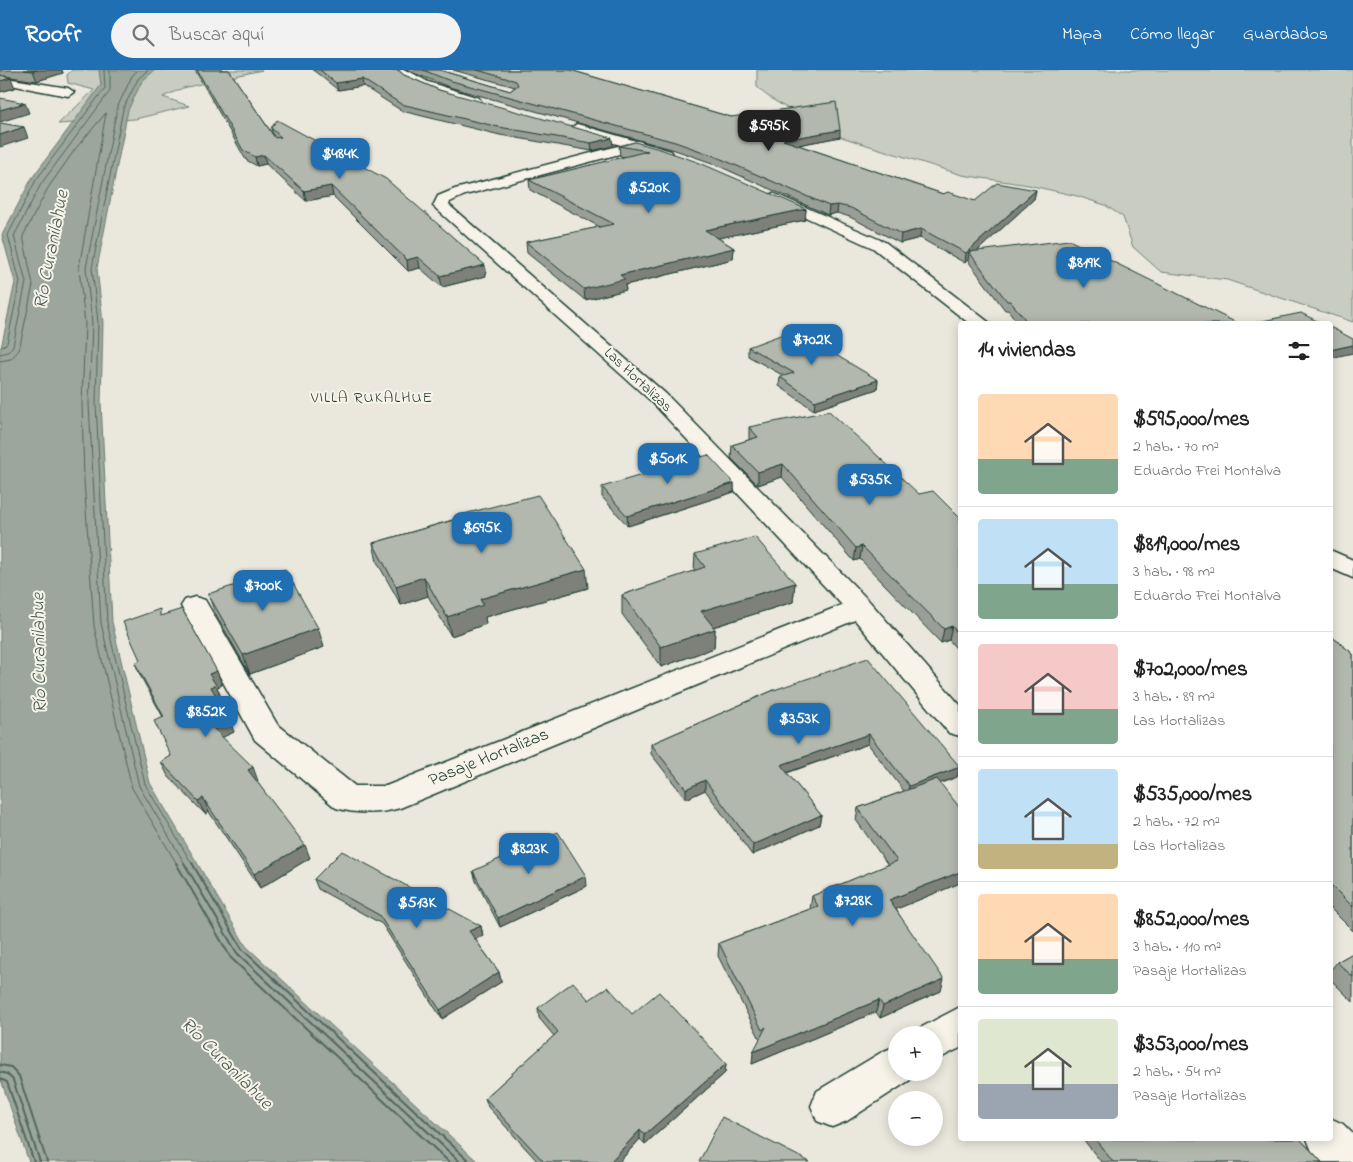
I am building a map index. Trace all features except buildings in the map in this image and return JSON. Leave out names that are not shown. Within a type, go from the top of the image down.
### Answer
[{"type":"street","points":[[398,70],[424,84],[494,106]]},
{"type":"street","points":[[0,80],[68,92]]},
{"type":"street","points":[[560,124],[678,158]]},
{"type":"street","name":"Las Hortalizas","points":[[636,145],[460,192],[443,199],[441,206],[660,398],[860,608],[958,723]]},
{"type":"street","points":[[760,192],[879,245],[978,321]]},
{"type":"street","points":[[1333,560],[1353,570]]},
{"type":"street","name":"Pasaje Hortalizas","points":[[195,606],[266,732],[348,799],[388,799],[860,608]]},
{"type":"street","points":[[943,1036],[958,1027]]},
{"type":"street","points":[[832,1106],[888,1071]]},
{"type":"street","points":[[1330,1141],[1350,1162]]},
{"type":"shaded area","points":[[72,70],[262,70],[183,88],[163,97],[189,106],[135,119],[58,124],[94,90],[68,83],[67,75]]},
{"type":"shaded area","points":[[757,70],[1353,70],[1353,322],[1227,280],[1161,272],[1133,247],[1123,217],[1105,205],[1077,196],[1028,185],[962,175],[835,135],[766,95],[757,87]]},
{"type":"water","name":"Río Curanilahue","points":[[99,70],[155,70],[142,81],[128,110],[97,268],[103,323],[101,403],[112,622],[150,783],[246,946],[478,1162],[29,1162],[0,1077],[0,353],[15,282],[2,235],[32,178],[101,85]]},
{"type":"district","name":"VILLA RUKALHUE","points":[[372,398]]}]
